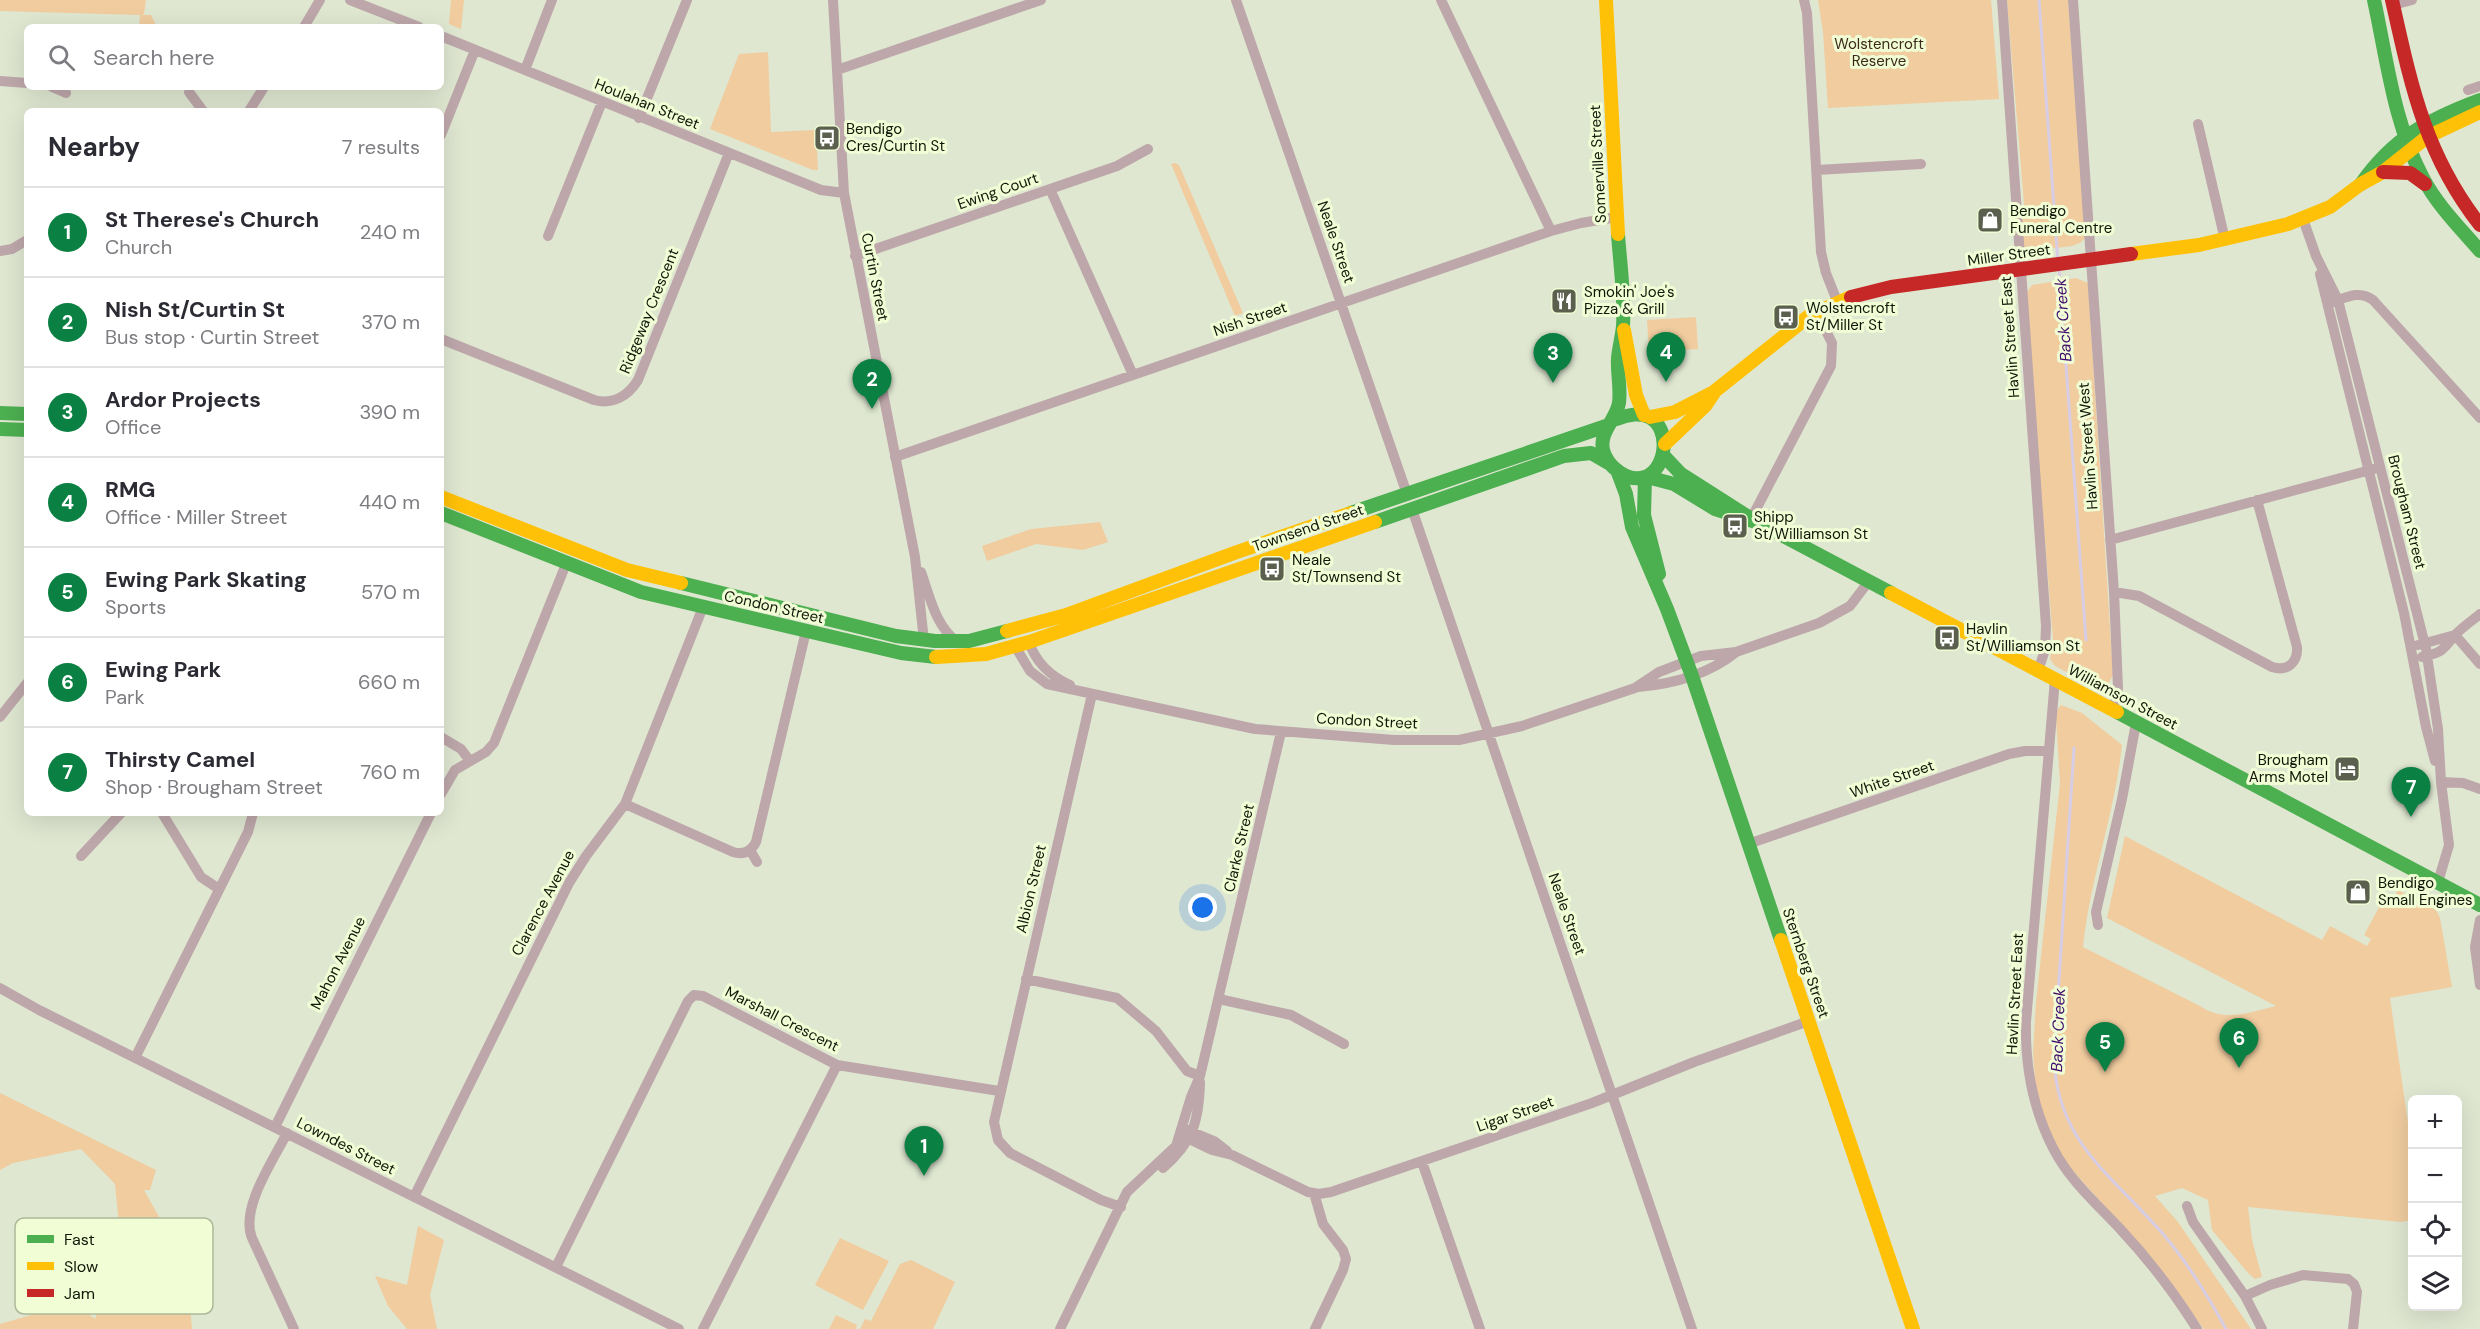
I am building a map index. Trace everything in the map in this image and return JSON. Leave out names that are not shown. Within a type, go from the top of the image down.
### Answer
[{"type":"main road","name":"Somerville Street","points":[[1606,0],[1623,326],[1618,358],[1619,401],[1611,422]]},
{"type":"main road","points":[[2374,0],[2406,134],[2429,188]]},
{"type":"main road","points":[[2392,3],[2427,137],[2445,177],[2480,225]]},
{"type":"main road","name":"Miller Street","points":[[2361,184],[2374,164],[2406,134],[2422,123],[2480,100]]},
{"type":"main road","name":"Miller Street","points":[[1647,416],[1664,417],[1715,391],[1816,311],[1836,301],[1885,288],[2225,240],[2303,219],[2330,207],[2361,184],[2383,172],[2427,137],[2480,112]]},
{"type":"main road","points":[[2383,172],[2410,173],[2429,188],[2480,250]]},
{"type":"main road","name":"Somerville Street","points":[[1623,326],[1631,353],[1635,395],[1647,416]]},
{"type":"main road","name":"Miller Street","points":[[1664,449],[1705,406],[1715,391]]},
{"type":"main road","points":[[0,413],[24,414]]},
{"type":"main road","points":[[1628,414],[1647,416],[1661,429],[1664,449],[1656,467],[1646,477],[1632,477],[1613,467],[1604,449],[1603,439],[1611,422],[1628,414]]},
{"type":"main road","name":"Townsend Street","points":[[1016,629],[1105,603],[1212,561],[1611,422]]},
{"type":"main road","points":[[0,429],[24,430]]},
{"type":"main road","name":"Williamson Street","points":[[1664,449],[1677,471],[1735,506],[1751,519],[2480,905]]},
{"type":"main road","name":"Townsend Street","points":[[1022,644],[1574,454],[1591,453],[1613,467]]},
{"type":"main road","name":"Sternberg Street","points":[[1613,467],[1626,494],[1632,527],[1687,661],[1913,1329]]},
{"type":"main road","name":"Williamson Street","points":[[1646,477],[1674,484],[1715,509],[1751,519]]},
{"type":"main road","name":"Sternberg Street","points":[[1646,477],[1642,496],[1643,513],[1667,609]]},
{"type":"main road","name":"Condon Street","points":[[444,498],[627,570],[896,636],[924,641],[957,642],[980,639],[1016,629]]},
{"type":"main road","name":"Condon Street","points":[[444,514],[631,589],[806,631],[929,657],[972,656],[1022,644]]},
{"type":"main road","points":[[566,564],[571,549]]},
{"type":"main road","name":"Clarence Avenue","points":[[703,607],[707,591]]},
{"type":"main road","points":[[924,641],[933,648],[943,650],[1022,644]]},
{"type":"street","points":[[306,24],[320,0]]},
{"type":"street","points":[[350,0],[410,24]]},
{"type":"street","points":[[525,70],[552,0]]},
{"type":"street","points":[[639,118],[687,0]]},
{"type":"street","name":"Curtin Street","points":[[833,0],[843,193],[915,557],[924,641]]},
{"type":"street","points":[[837,70],[1041,0]]},
{"type":"street","name":"Neale Street","points":[[1236,0],[1407,494]]},
{"type":"street","points":[[1441,0],[1551,231]]},
{"type":"street","points":[[1804,0],[1807,14],[1821,252],[1836,301]]},
{"type":"street","name":"Havlin Street East","points":[[2002,0],[2046,626],[2045,650],[2037,671]]},
{"type":"street","name":"Havlin Street West","points":[[2073,0],[2114,592],[2118,688],[2113,710]]},
{"type":"street","points":[[2392,3],[2412,0]]},
{"type":"street","name":"Houlahan Street","points":[[444,37],[821,190],[843,193]]},
{"type":"street","points":[[444,128],[476,50]]},
{"type":"street","points":[[0,81],[24,82]]},
{"type":"street","points":[[2468,90],[2480,86]]},
{"type":"street","points":[[59,90],[66,93]]},
{"type":"street","points":[[251,108],[262,90]]},
{"type":"street","points":[[189,92],[201,108]]},
{"type":"street","points":[[548,236],[602,102]]},
{"type":"street","points":[[2198,124],[2225,240]]},
{"type":"street","name":"Ewing Court","points":[[855,256],[1117,166],[1148,149]]},
{"type":"street","name":"Ridgeway Crescent","points":[[444,340],[594,400],[606,402],[627,394],[638,380],[729,153]]},
{"type":"street","points":[[1817,170],[1921,164]]},
{"type":"street","points":[[1050,189],[1133,375]]},
{"type":"street","name":"Nish Street","points":[[895,457],[1551,231],[1617,217]]},
{"type":"street","name":"Brougham Street","points":[[2303,219],[2332,302],[2374,469],[2425,644],[2438,729],[2441,782],[2449,845],[2438,882]]},
{"type":"street","points":[[0,251],[12,249],[24,242]]},
{"type":"street","points":[[2332,302],[2361,294],[2373,300],[2480,418]]},
{"type":"street","points":[[1751,519],[1831,366],[1832,343],[1816,311]]},
{"type":"street","points":[[2110,540],[2374,469]]},
{"type":"street","name":"Brougham Street","points":[[2374,469],[2426,727],[2441,782]]},
{"type":"street","points":[[2114,592],[2139,596],[2272,667],[2281,669],[2293,664],[2297,657],[2297,646],[2257,500]]},
{"type":"street","name":"Neale Street","points":[[1412,509],[1692,1329]]},
{"type":"street","name":"Curtin Street","points":[[915,557],[938,621],[944,631],[957,642]]},
{"type":"street","points":[[444,789],[455,770],[486,752],[494,743],[566,564]]},
{"type":"street","name":"Condon Street","points":[[1635,688],[1659,672],[1687,661],[1708,654],[1736,652],[1835,616],[1853,603],[1869,581]]},
{"type":"street","name":"Clarence Avenue","points":[[414,1197],[569,883],[625,804],[703,607]]},
{"type":"street","points":[[2411,647],[2455,635],[2480,614]]},
{"type":"street","points":[[625,804],[733,852],[742,853],[750,850],[756,842],[806,631]]},
{"type":"street","points":[[2413,659],[2443,649],[2451,644],[2455,635]]},
{"type":"street","points":[[2455,635],[2480,664]]},
{"type":"street","name":"Condon Street","points":[[1022,644],[1028,669],[1040,680],[1056,687],[1223,723],[1281,732],[1414,741],[1459,740],[1491,735],[1635,688],[1662,685],[1692,676],[1719,665],[1736,652]]},
{"type":"street","name":"Havlin Street East","points":[[2055,679],[2047,751],[2026,1022],[2027,1061],[2036,1105],[2051,1144],[2062,1163],[2152,1265],[2197,1329]]},
{"type":"street","points":[[0,717],[24,686]]},
{"type":"street","name":"Albion Street","points":[[999,1091],[1092,694]]},
{"type":"street","points":[[2098,925],[2096,912],[2122,799],[2136,723]]},
{"type":"street","name":"Clarke Street","points":[[1060,1329],[1120,1207],[1173,1159],[1200,1098],[1200,1076],[1281,732]]},
{"type":"street","points":[[444,739],[461,749],[470,761]]},
{"type":"street","name":"White Street","points":[[1748,844],[2009,754],[2025,750],[2047,751]]},
{"type":"street","points":[[2441,782],[2463,783],[2480,789]]},
{"type":"street","points":[[81,856],[118,816]]},
{"type":"street","points":[[164,816],[201,877],[219,889]]},
{"type":"street","points":[[135,1058],[248,832],[252,816]]},
{"type":"street","name":"Mahon Avenue","points":[[275,1127],[430,816]]},
{"type":"street","points":[[750,850],[757,862]]},
{"type":"street","points":[[2480,920],[2475,947],[2480,985]]},
{"type":"street","points":[[1026,979],[1117,998],[1156,1031],[1187,1071],[1200,1076]]},
{"type":"street","name":"Lowndes Street","points":[[0,988],[135,1058],[679,1329]]},
{"type":"street","name":"Marshall Crescent","points":[[556,1267],[693,989],[837,1065],[999,1091]]},
{"type":"street","points":[[1219,999],[1291,1015],[1344,1044]]},
{"type":"street","name":"Ligar Street","points":[[1314,1193],[1331,1192],[1612,1096],[1694,1062],[1809,1021]]},
{"type":"street","points":[[704,1329],[837,1065]]},
{"type":"street","points":[[999,1091],[994,1126],[998,1140],[1004,1149],[1015,1157],[1101,1200],[1120,1207]]},
{"type":"street","points":[[287,1133],[251,1205],[248,1224],[252,1238],[294,1329]]},
{"type":"street","points":[[1186,1133],[1214,1141],[1232,1155],[1314,1193],[1323,1224],[1343,1250],[1346,1259],[1315,1329]]},
{"type":"street","points":[[1422,1162],[1480,1329]]},
{"type":"street","points":[[2187,1206],[2193,1222],[2245,1296],[2262,1329]]},
{"type":"street","points":[[2245,1296],[2270,1285],[2303,1275],[2348,1279],[2354,1284],[2357,1292],[2353,1329]]},
{"type":"green space","points":[[0,0],[146,0],[144,14],[141,15],[151,15],[156,24],[139,24],[140,15],[0,11]]},
{"type":"green space","points":[[451,0],[464,0],[461,29],[449,24]]},
{"type":"green space","name":"Wolstencroft Reserve","points":[[1818,0],[1991,0],[1999,99],[1828,108],[1823,32]]},
{"type":"green space","points":[[2007,0],[2068,0],[2086,237],[2080,243],[2072,246],[2032,251],[2023,247],[2021,232],[2024,203]]},
{"type":"green space","points":[[768,52],[771,132],[816,130],[818,170],[710,129],[739,54]]},
{"type":"green space","points":[[1171,164],[1179,165],[1243,313],[1235,316]]},
{"type":"green space","points":[[2076,278],[2088,283],[2113,675],[2107,686],[2098,685],[2074,672],[2072,675],[2055,666],[2050,659],[2053,639],[2025,295],[2032,285]]},
{"type":"green space","points":[[1696,317],[1698,349],[1649,352],[1647,320]]},
{"type":"green space","points":[[1100,522],[1108,542],[1083,550],[1036,544],[987,561],[982,546],[1031,529]]},
{"type":"green space","points":[[2061,705],[2082,713],[2122,745],[2114,796],[2091,896],[2083,947],[2218,1014],[2237,1015],[2276,1006],[2107,918],[2125,836],[2322,940],[2330,926],[2367,946],[2371,939],[2364,935],[2384,898],[2391,902],[2398,890],[2436,910],[2440,918],[2452,987],[2390,998],[2408,1123],[2408,1221],[2401,1222],[2248,1207],[2252,1240],[2262,1277],[2255,1279],[2212,1230],[2208,1200],[2182,1188],[2155,1196],[2178,1222],[2251,1329],[2204,1329],[2146,1252],[2064,1161],[2037,1104],[2033,1053],[2036,1002],[2060,783],[2057,710]]},
{"type":"green space","points":[[0,1093],[156,1170],[150,1190],[144,1190],[160,1218],[118,1218],[115,1184],[81,1149],[13,1163],[0,1170]]},
{"type":"green space","points":[[418,1226],[444,1240],[430,1295],[437,1329],[407,1329],[388,1306],[375,1276],[407,1285]]},
{"type":"green space","points":[[840,1238],[889,1261],[863,1310],[815,1285]]},
{"type":"green space","points":[[911,1260],[955,1282],[933,1329],[860,1329],[865,1319],[871,1321],[900,1264]]},
{"type":"green space","points":[[31,1314],[88,1314],[95,1319],[97,1314],[191,1314],[192,1329],[0,1329],[0,1324]]},
{"type":"green space","points":[[836,1315],[857,1325],[856,1329],[829,1329]]},
{"type":"waterway","name":"Back Creek","points":[[2039,0],[2058,262]]},
{"type":"waterway","name":"Back Creek","points":[[2059,268],[2086,640]]},
{"type":"waterway","name":"Back Creek","points":[[2074,748],[2054,1057],[2057,1087],[2065,1112],[2090,1156],[2181,1256],[2226,1329]]},
{"type":"traffic: fast","points":[[2374,0],[2398,114],[2413,157],[2435,198],[2480,251]]},
{"type":"traffic: fast","points":[[2361,184],[2386,154],[2413,132],[2444,115],[2480,100]]},
{"type":"traffic: fast","points":[[1613,420],[1631,415],[1644,415],[1656,422],[1661,430],[1664,448],[1658,466],[1652,473],[1645,477],[1631,478],[1619,472],[1605,456],[1602,444],[1619,403],[1618,358],[1623,326],[1623,304],[1618,234]]},
{"type":"traffic: fast","points":[[0,413],[24,414]]},
{"type":"traffic: fast","points":[[1351,513],[1609,425]]},
{"type":"traffic: fast","points":[[0,429],[24,430]]},
{"type":"traffic: fast","points":[[1375,522],[1564,456],[1591,453],[1610,464]]},
{"type":"traffic: fast","points":[[1663,455],[1681,474],[1747,516]]},
{"type":"traffic: fast","points":[[1617,470],[1626,494],[1632,527],[1667,609],[1692,676],[1781,940]]},
{"type":"traffic: fast","points":[[1645,477],[1644,515],[1659,574]]},
{"type":"traffic: fast","points":[[1647,477],[1674,484],[1715,509],[1759,523],[1891,593]]},
{"type":"traffic: fast","points":[[444,514],[641,592],[901,653],[936,657]]},
{"type":"traffic: fast","points":[[681,583],[896,636],[935,641],[969,641],[1007,631]]},
{"type":"traffic: fast","points":[[2117,712],[2480,905]]},
{"type":"traffic: slow","points":[[1606,0],[1618,234]]},
{"type":"traffic: slow","points":[[2131,254],[2199,245],[2288,224],[2330,207],[2361,184],[2383,172],[2427,137],[2480,112]]},
{"type":"traffic: slow","points":[[1665,444],[1705,406],[1715,391],[1809,316],[1851,297]]},
{"type":"traffic: slow","points":[[1624,330],[1636,395],[1644,415]]},
{"type":"traffic: slow","points":[[1650,417],[1675,412],[1714,392]]},
{"type":"traffic: slow","points":[[444,498],[627,570],[681,583]]},
{"type":"traffic: slow","points":[[1007,631],[1066,615],[1351,513]]},
{"type":"traffic: slow","points":[[936,657],[986,654],[1029,642],[1375,522]]},
{"type":"traffic: slow","points":[[1891,593],[2117,712]]},
{"type":"traffic: slow","points":[[1781,940],[1913,1329]]},
{"type":"traffic: jam","points":[[2392,0],[2414,90],[2433,145],[2461,199],[2480,225]]},
{"type":"traffic: jam","points":[[2383,172],[2410,173],[2425,184]]},
{"type":"traffic: jam","points":[[1851,297],[1891,287],[2131,254]]},
{"type":"place","name":"Bendigo Cres/Curtin St","points":[[827,138]]},
{"type":"place","name":"Bendigo Funeral Centre","points":[[1990,220]]},
{"type":"place","name":"Smokin' Joe's Pizza & Grill","points":[[1564,301]]},
{"type":"place","name":"Wolstencroft St/Miller St","points":[[1786,317]]},
{"type":"place","name":"RMG","points":[[1666,382]]},
{"type":"place","name":"Ardor Projects","points":[[1553,383]]},
{"type":"place","name":"Nish St/Curtin St","points":[[872,409]]},
{"type":"place","name":"Shipp St/Williamson St","points":[[1735,526]]},
{"type":"place","name":"Neale St/Townsend St","points":[[1272,569]]},
{"type":"place","name":"Havlin St/Williamson St","points":[[1947,638]]},
{"type":"place","name":"Brougham Arms Motel","points":[[2347,769]]},
{"type":"place","name":"Thirsty Camel","points":[[2411,817]]},
{"type":"place","name":"Bendigo Small Engines","points":[[2358,892]]},
{"type":"place","name":"Ewing Park","points":[[2239,1068]]},
{"type":"place","name":"Ewing Park Skating","points":[[2105,1072]]},
{"type":"place","name":"St Therese's Church","points":[[924,1176]]}]
